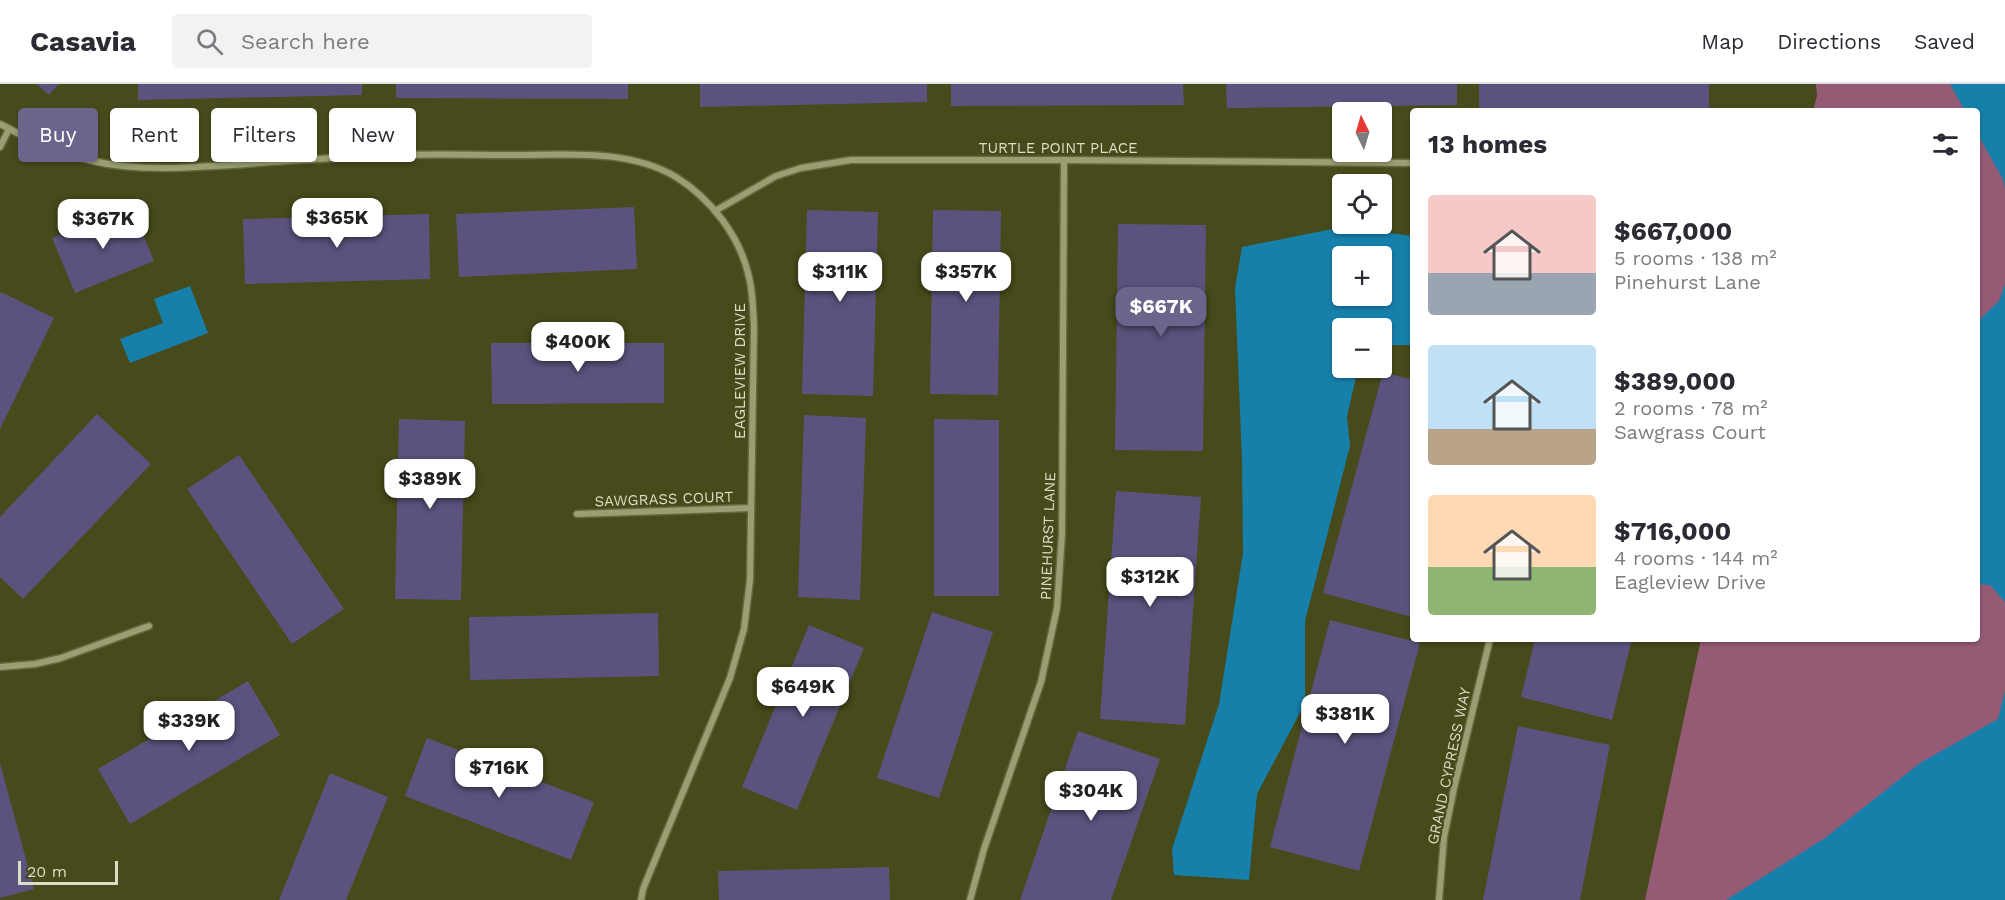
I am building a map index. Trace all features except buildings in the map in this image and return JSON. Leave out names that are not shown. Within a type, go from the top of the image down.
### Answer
[{"type":"street","name":"EAGLEVIEW DRIVE","points":[[0,124],[73,156],[122,166],[173,169],[375,155],[577,155],[628,158],[653,166],[675,177],[696,192],[714,211],[729,230],[741,252],[749,276],[753,301],[750,580],[744,630],[730,678],[641,900]]},
{"type":"street","points":[[0,147],[9,129]]},
{"type":"street","name":"TURTLE POINT PLACE","points":[[714,211],[776,176],[801,168],[851,160],[1064,159],[1410,163]]},
{"type":"street","name":"PINEHURST LANE","points":[[970,900],[984,849],[1041,682],[1057,608],[1062,532],[1064,159]]},
{"type":"street","name":"SAWGRASS COURT","points":[[577,514],[751,508]]},
{"type":"street","points":[[0,667],[35,664],[61,658],[149,626]]},
{"type":"street","name":"GRAND CYPRESS WAY","points":[[1439,900],[1444,837],[1489,642]]},
{"type":"shaded area","points":[[1816,84],[2005,84],[2005,900],[1645,900],[1700,642],[1980,642],[1980,108],[1814,108],[1817,96]]},
{"type":"water","points":[[1950,84],[2005,84],[2005,192],[2004,181],[1980,138],[1980,108],[1963,108]]},
{"type":"water","points":[[1332,229],[1332,234],[1392,233],[1410,236],[1410,345],[1392,345],[1392,318],[1332,318],[1332,378],[1356,378],[1347,417],[1350,446],[1305,621],[1305,703],[1257,794],[1249,880],[1174,875],[1172,849],[1219,704],[1243,553],[1242,460],[1235,288],[1242,247]]},
{"type":"water","points":[[2005,284],[2005,602],[1990,585],[1980,584],[1980,319],[1999,301]]},
{"type":"water","points":[[190,286],[208,333],[130,363],[120,339],[163,323],[154,299]]},
{"type":"water","points":[[2005,691],[2005,900],[1726,900],[1825,838],[1920,763],[1998,719]]}]
